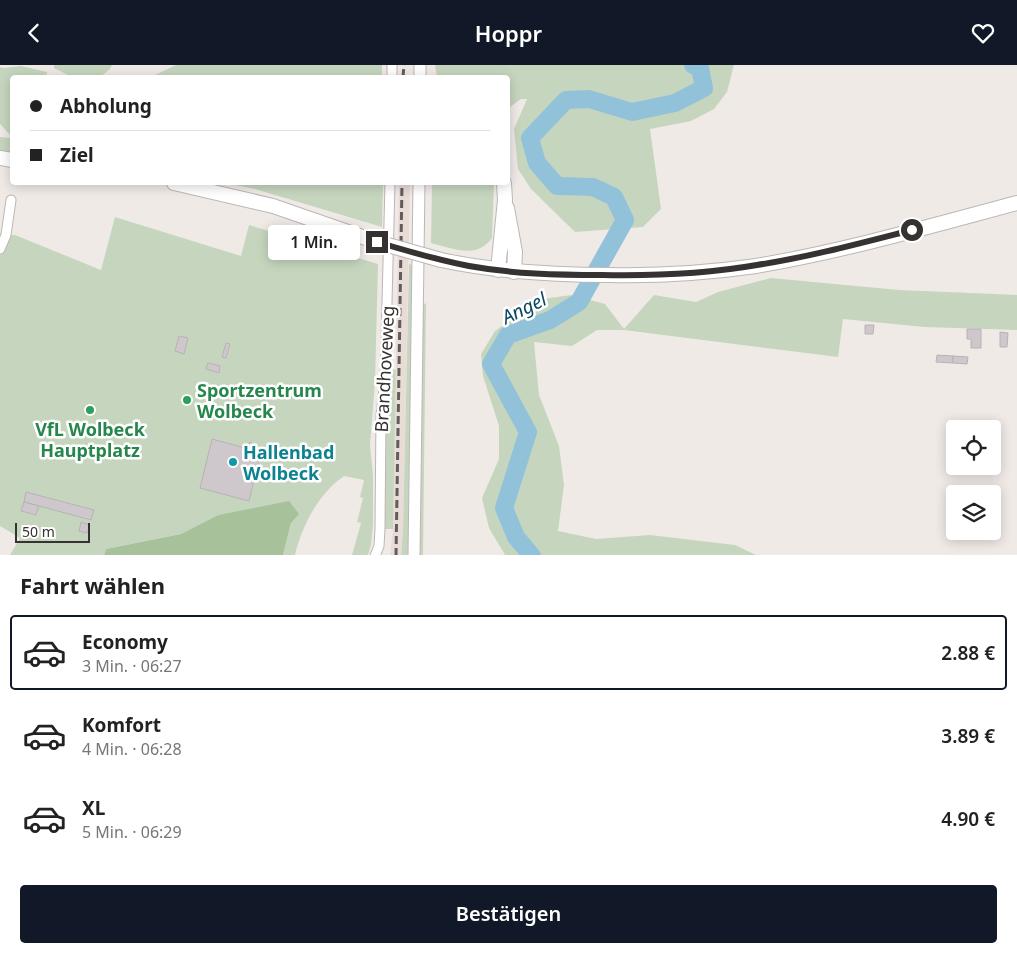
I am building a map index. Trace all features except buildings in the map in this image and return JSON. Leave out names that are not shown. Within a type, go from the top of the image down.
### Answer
[{"type":"main road","points":[[183,185],[273,206],[377,242],[440,260],[542,275],[648,276],[706,272],[756,265],[809,256],[1017,203]]},
{"type":"main road","points":[[498,270],[505,200],[504,185]]},
{"type":"main road","points":[[505,200],[515,252],[514,272]]},
{"type":"street","name":"Brandhoveweg","points":[[376,555],[379,546],[380,529],[381,415],[385,382],[390,185]]},
{"type":"street","points":[[414,555],[419,185]]},
{"type":"street","points":[[0,249],[6,235],[11,200]]},
{"type":"shaded area","points":[[399,185],[410,185],[401,555],[390,555],[393,529]]},
{"type":"green space","points":[[54,65],[112,65],[102,75],[68,75],[54,68]]},
{"type":"green space","points":[[176,65],[382,65],[382,75],[155,75]]},
{"type":"green space","points":[[435,65],[734,65],[727,92],[714,109],[691,121],[650,129],[661,209],[643,227],[575,232],[531,189],[518,169],[514,129],[527,99],[521,99],[510,107],[510,75],[437,75]]},
{"type":"green space","points":[[21,66],[47,72],[46,75],[10,75],[10,135],[0,124],[0,67]]},
{"type":"green space","points":[[0,137],[10,138],[10,154],[0,153]]},
{"type":"green space","points":[[235,185],[383,185],[382,227],[255,189]]},
{"type":"green space","points":[[432,185],[494,185],[492,238],[486,245],[479,249],[464,251],[431,243]]},
{"type":"green space","name":"Sportzentrum Wolbeck","points":[[115,217],[241,256],[249,225],[378,264],[375,382],[370,445],[373,475],[373,524],[368,555],[352,555],[361,523],[357,522],[363,498],[360,497],[364,480],[344,476],[326,492],[312,511],[295,555],[283,555],[291,523],[289,502],[218,515],[181,534],[106,549],[104,555],[10,555],[20,538],[0,526],[0,247],[6,235],[15,235],[101,270]]},
{"type":"green space","points":[[409,264],[412,265],[408,555],[401,555]]},
{"type":"green space","points":[[771,278],[899,290],[1017,295],[1017,330],[924,327],[843,319],[838,357],[624,330],[597,330],[572,346],[534,342],[539,395],[559,446],[564,485],[558,531],[596,539],[650,535],[735,545],[756,555],[505,555],[489,528],[482,498],[499,459],[499,426],[483,376],[481,354],[495,331],[541,299],[572,295],[605,304],[624,329],[654,295],[696,302],[718,292]]},
{"type":"green space","points":[[426,303],[423,555],[420,555],[423,305]]},
{"type":"green space","points":[[391,369],[396,370],[393,529],[384,529],[385,419]]},
{"type":"green space","points":[[289,501],[299,514],[291,523],[283,555],[104,555],[106,549],[181,534],[218,515]]},
{"type":"waterway","name":"Angel","points":[[531,555],[516,537],[504,508],[528,432],[491,364],[508,335],[550,320],[579,302],[625,220],[614,197],[593,187],[557,186],[537,163],[530,138],[566,100],[589,99],[632,112],[675,103],[704,88],[700,68],[693,65]]},
{"type":"railway","points":[[403,75],[404,65]]},
{"type":"railway","points":[[396,555],[402,185]]},
{"type":"place","name":"Sportzentrum Wolbeck","points":[[187,400]]},
{"type":"place","name":"VfL Wolbeck Hauptplatz","points":[[90,410]]},
{"type":"place","name":"Hallenbad Wolbeck","points":[[233,462]]},
{"type":"route","points":[[377,242],[469,266],[542,275],[662,275],[706,272],[818,254],[912,230]]}]
